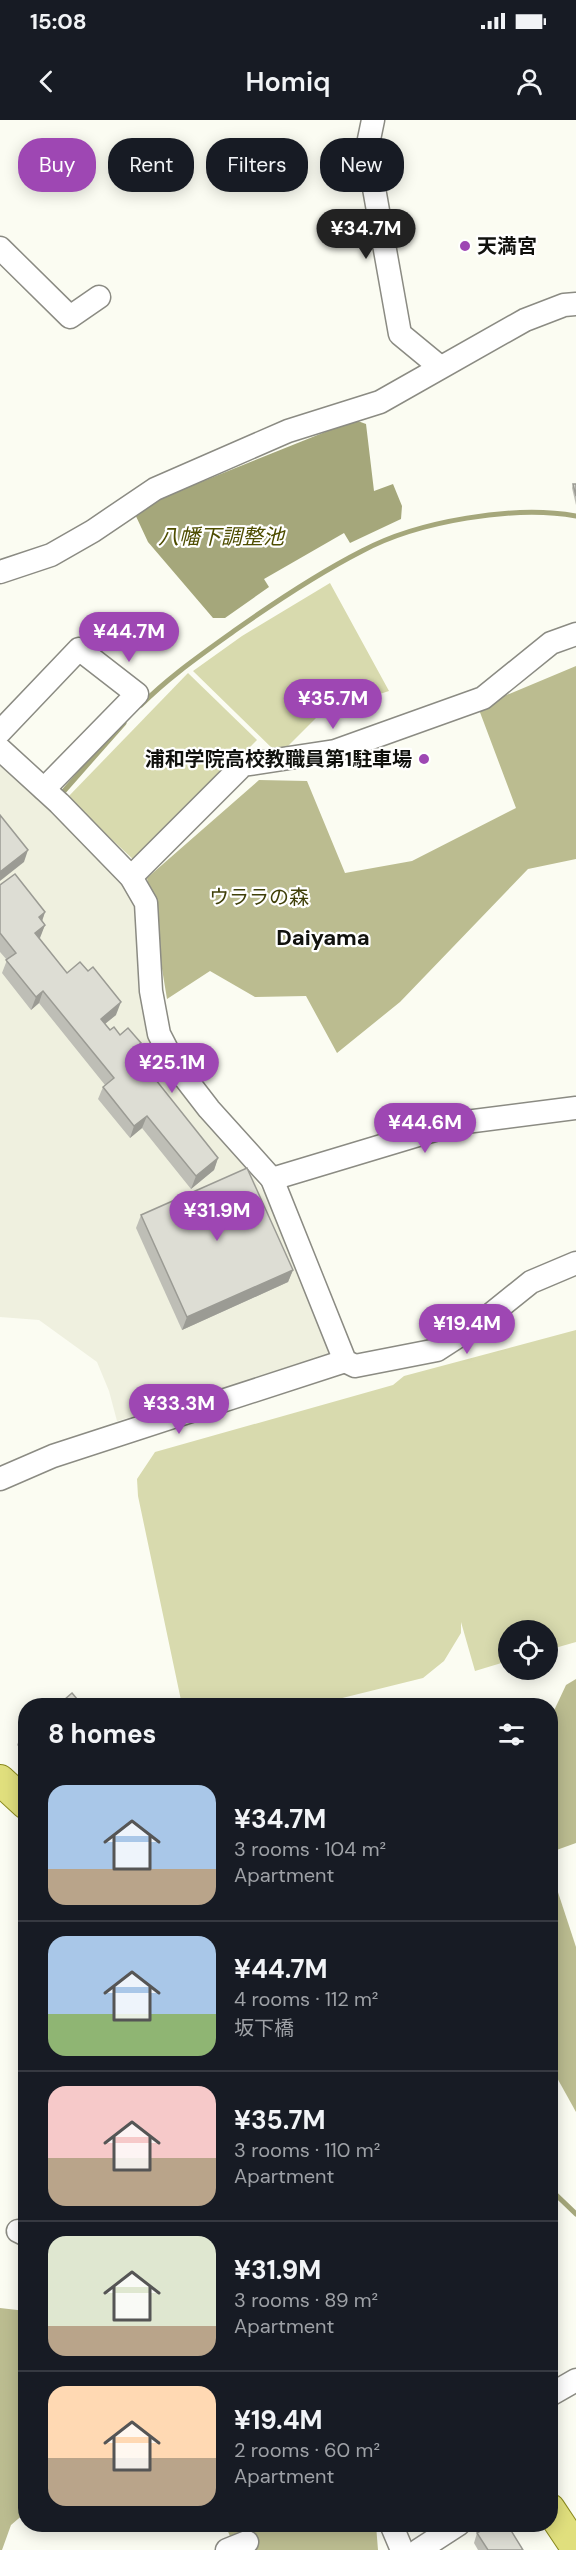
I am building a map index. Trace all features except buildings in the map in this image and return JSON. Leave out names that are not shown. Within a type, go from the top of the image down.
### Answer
[{"type":"main road","points":[[0,1780],[18,1797]]},
{"type":"main road","points":[[558,2521],[576,2548]]},
{"type":"street","points":[[373,120],[367,149],[400,334],[440,368]]},
{"type":"street","points":[[0,248],[70,317],[99,297]]},
{"type":"street","points":[[0,572],[51,555],[93,531],[155,489],[288,431],[380,402],[525,320],[564,305],[576,304]]},
{"type":"street","points":[[131,877],[243,765],[334,751],[483,698],[551,643],[576,633]]},
{"type":"street","points":[[0,732],[80,649],[137,694],[52,797]]},
{"type":"street","points":[[0,749],[52,797],[131,877],[146,903],[151,991],[159,1034],[175,1065],[209,1109],[272,1179],[345,1361]]},
{"type":"street","points":[[272,1179],[458,1123],[576,1108]]},
{"type":"street","points":[[0,1479],[53,1456],[345,1361],[356,1366],[437,1350],[485,1319],[531,1282],[576,1263]]},
{"type":"street","points":[[558,2390],[576,2380]]},
{"type":"street","points":[[394,2532],[402,2550]]},
{"type":"street","points":[[419,2550],[447,2532]]},
{"type":"shaded area","points":[[330,583],[389,691],[321,713],[279,755],[193,671],[242,636]]},
{"type":"shaded area","points":[[188,673],[257,740],[136,862],[67,798]]},
{"type":"shaded area","points":[[0,765],[142,893],[150,1009],[208,1118],[274,1205],[336,1356],[230,1390],[117,1421],[109,1391],[97,1362],[39,1320],[0,1317]]},
{"type":"shaded area","points":[[576,1330],[576,1642],[558,1647],[558,1620],[498,1620],[498,1664],[475,1671],[461,1622],[461,1633],[444,1661],[423,1678],[342,1698],[181,1698],[138,1496],[137,1479],[155,1452],[393,1385],[404,1376]]},
{"type":"green space","name":"ウララの森","points":[[576,666],[576,859],[528,869],[400,1002],[337,1053],[306,996],[255,997],[210,971],[167,999],[147,878],[259,780],[307,781],[345,873],[412,861],[516,808],[478,707]]},
{"type":"green space","points":[[576,1679],[576,1843],[558,1849],[558,1702],[566,1685]]},
{"type":"green space","points":[[558,1892],[576,1947],[576,2112],[558,2080]]},
{"type":"green space","points":[[0,2308],[18,2310],[18,2519],[11,2525],[2,2550],[0,2550]]},
{"type":"green space","points":[[228,2532],[377,2532],[378,2550],[236,2550]]},
{"type":"water","name":"八幡下調整池","points":[[355,420],[366,424],[374,491],[393,484],[402,506],[401,519],[350,543],[344,533],[264,579],[269,587],[225,618],[213,618],[148,542],[134,512],[171,494]]},
{"type":"waterway","points":[[141,705],[186,666],[296,589],[385,540],[438,524],[496,514],[551,513],[576,516]]},
{"type":"waterway","points":[[64,791],[124,723]]},
{"type":"waterway","points":[[558,2197],[576,2214]]},
{"type":"place","name":"天満宮","points":[[465,246]]},
{"type":"place","name":"浦和学院高校教職員第1駐車場","points":[[424,759]]},
{"type":"district","name":"Daiyama","points":[[323,937]]}]
